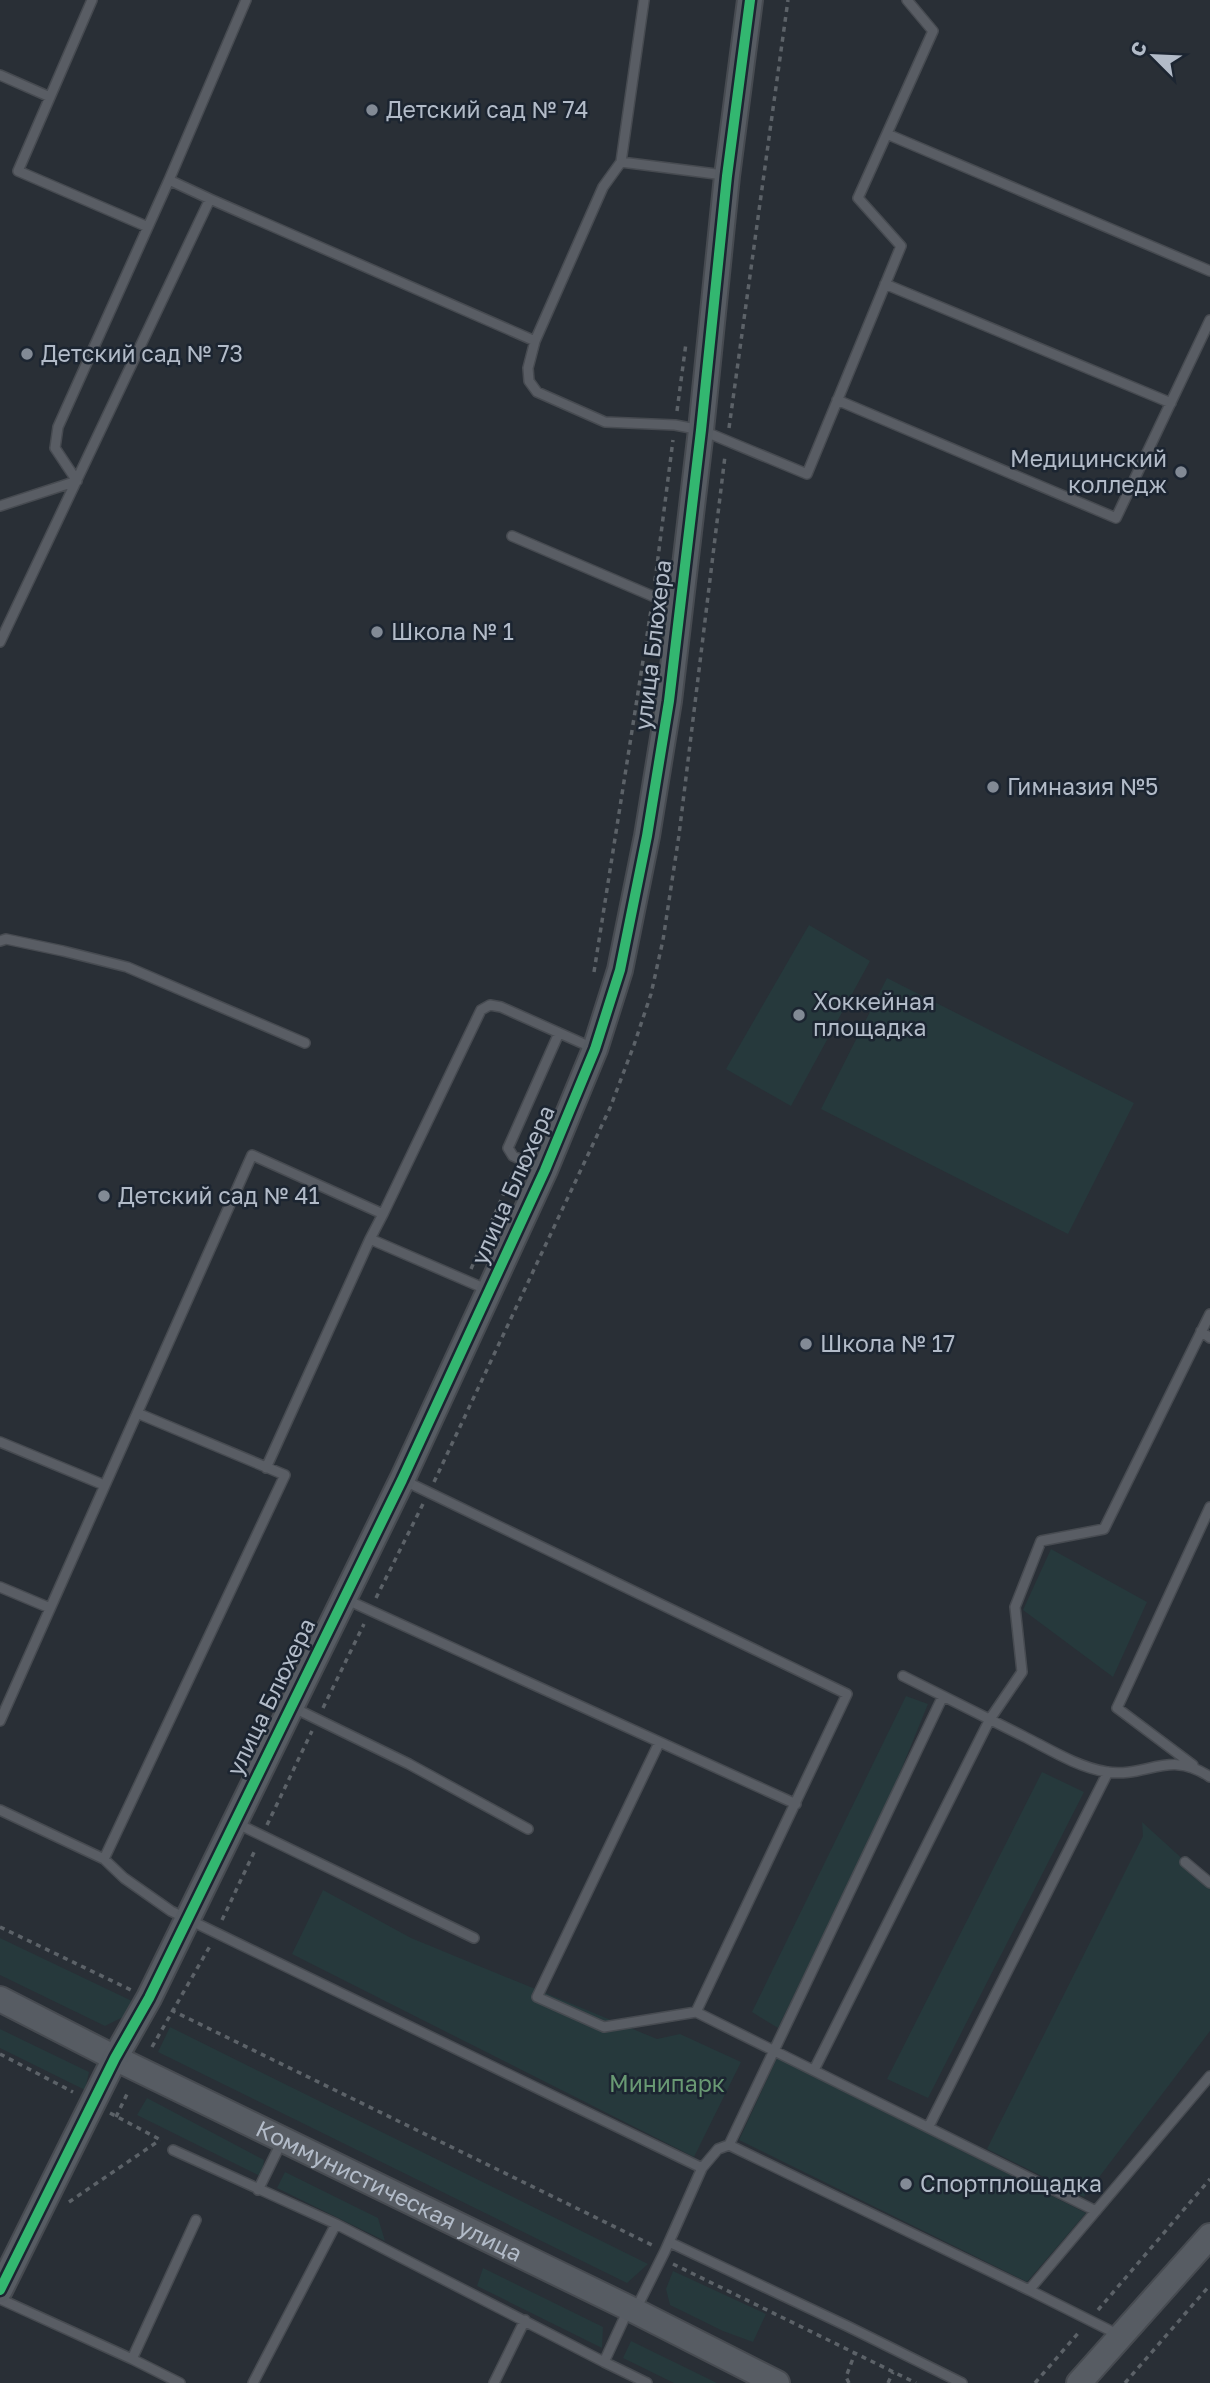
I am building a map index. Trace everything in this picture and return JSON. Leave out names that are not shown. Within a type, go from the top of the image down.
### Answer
[{"type":"street","name":"улица Блюхера","points":[[0,2290],[115,2058],[149,1998],[402,1480],[545,1170],[595,1049],[620,970],[647,836],[668,701],[701,430],[727,176],[750,0]]},
{"type":"street","name":"Коммунистическая улица","points":[[0,1999],[777,2383]]},
{"type":"street","points":[[1079,2383],[1210,2236]]},
{"type":"lane","points":[[92,0],[18,171],[148,227]]},
{"type":"lane","points":[[77,481],[55,448],[55,437],[246,0]]},
{"type":"lane","points":[[644,0],[621,162],[603,187],[535,341],[528,368],[529,382],[537,392],[605,422],[675,425],[701,430],[807,474],[901,246],[858,198],[933,31],[907,0]]},
{"type":"lane","points":[[0,75],[50,97]]},
{"type":"lane","points":[[887,134],[1210,271]]},
{"type":"lane","points":[[621,162],[727,176]]},
{"type":"lane","points":[[169,180],[535,341]]},
{"type":"lane","points":[[0,642],[210,199]]},
{"type":"lane","points":[[885,284],[1171,403]]},
{"type":"lane","points":[[837,400],[1116,518],[1210,320]]},
{"type":"lane","points":[[0,506],[77,481]]},
{"type":"lane","points":[[512,536],[680,608]]},
{"type":"lane","points":[[0,941],[6,939],[127,967],[305,1043]]},
{"type":"lane","points":[[266,1468],[370,1239],[481,1010],[490,1005],[501,1007],[595,1049]]},
{"type":"lane","points":[[545,1170],[513,1156],[508,1148],[559,1032]]},
{"type":"lane","points":[[0,1721],[253,1155],[383,1214]]},
{"type":"lane","points":[[370,1239],[488,1290]]},
{"type":"lane","points":[[814,2070],[990,1720],[1022,1672],[1014,1607],[1041,1541],[1104,1529],[1210,1314]]},
{"type":"lane","points":[[1201,1331],[1210,1338]]},
{"type":"lane","points":[[104,1860],[285,1475],[137,1413]]},
{"type":"lane","points":[[0,1442],[104,1485]]},
{"type":"lane","points":[[402,1480],[847,1694],[696,2011]]},
{"type":"lane","points":[[1210,1507],[1117,1708],[1210,1777]]},
{"type":"lane","points":[[0,1587],[50,1608]]},
{"type":"lane","points":[[343,1598],[796,1804]]},
{"type":"lane","points":[[902,1676],[1074,1762],[1108,1772],[1162,1764],[1194,1766]]},
{"type":"lane","points":[[604,2362],[665,2251],[702,2168],[718,2149],[729,2144],[943,1696]]},
{"type":"lane","points":[[290,1706],[409,1764],[528,1829]]},
{"type":"lane","points":[[659,1743],[537,1997],[604,2027],[696,2011],[1096,2211]]},
{"type":"lane","points":[[929,2126],[1108,1772]]},
{"type":"lane","points":[[0,1810],[104,1860],[146,1895],[188,1919],[702,2168]]},
{"type":"lane","points":[[234,1821],[474,1938]]},
{"type":"lane","points":[[1185,1862],[1210,1883]]},
{"type":"lane","points":[[1029,2290],[1210,2077]]},
{"type":"lane","points":[[258,2190],[283,2139]]},
{"type":"lane","points":[[729,2144],[1121,2336]]},
{"type":"lane","points":[[173,2150],[336,2224],[647,2383]]},
{"type":"lane","points":[[132,2359],[196,2220]]},
{"type":"lane","points":[[253,2383],[336,2224]]},
{"type":"lane","points":[[665,2251],[848,2326],[961,2383]]},
{"type":"lane","points":[[0,2299],[180,2383]]},
{"type":"lane","points":[[494,2383],[525,2320]]},
{"type":"path","points":[[0,1927],[133,1991]]},
{"type":"path","points":[[165,2006],[665,2251],[916,2383]]},
{"type":"path","points":[[0,2054],[78,2094]]},
{"type":"path","points":[[116,2117],[127,2094]]},
{"type":"path","points":[[102,2109],[160,2140],[173,2150]]},
{"type":"path","points":[[62,2207],[160,2140]]},
{"type":"path","points":[[1035,2383],[1210,2179]]},
{"type":"path","points":[[1125,2383],[1210,2284]]},
{"type":"path","points":[[849,2383],[846,2377],[855,2353]]},
{"type":"path","points":[[888,2383],[893,2372]]},
{"type":"green space","name":"Хоккейная площадка","points":[[809,925],[870,961],[791,1106],[726,1069]]},
{"type":"green space","points":[[887,978],[1134,1103],[1068,1234],[821,1109]]},
{"type":"green space","points":[[1051,1549],[1147,1602],[1113,1677],[1023,1610]]},
{"type":"green space","points":[[906,1696],[928,1704],[890,1797],[778,2028],[752,2012]]},
{"type":"green space","points":[[1042,1772],[1084,1792],[928,2098],[887,2079]]},
{"type":"green space","points":[[1142,1822],[1210,1884],[1210,2031],[1084,2197],[987,2149],[1143,1836]]},
{"type":"green space","name":"Минипарк","points":[[323,1890],[411,1938],[657,2039],[680,2034],[741,2062],[694,2157],[292,1954]]},
{"type":"green space","points":[[0,1938],[132,2001],[123,2017],[105,2026],[0,1975]]},
{"type":"green space","points":[[170,2027],[648,2264],[627,2283],[158,2052]]},
{"type":"green space","points":[[0,2029],[89,2072],[85,2090],[0,2048]]},
{"type":"green space","points":[[777,2058],[1086,2213],[1027,2282],[739,2140]]},
{"type":"green space","points":[[147,2098],[264,2160],[262,2177],[137,2115]]},
{"type":"green space","points":[[285,2172],[378,2218],[385,2241],[277,2188]]},
{"type":"green space","points":[[483,2268],[603,2327],[602,2348],[477,2286]]},
{"type":"green space","points":[[673,2271],[766,2314],[753,2342],[723,2331],[670,2305],[666,2289]]},
{"type":"green space","points":[[631,2341],[717,2383],[674,2383],[623,2358]]},
{"type":"cycle path","points":[[0,2290],[115,2058],[149,1998],[402,1480],[545,1170],[595,1049],[620,970],[647,836],[669,701],[727,176],[750,0]]},
{"type":"place","name":"Детский сад № 74","points":[[372,110]]},
{"type":"place","name":"Детский сад № 73","points":[[27,354]]},
{"type":"place","name":"Медицинский колледж","points":[[1181,472]]},
{"type":"place","name":"Школа № 1","points":[[377,632]]},
{"type":"place","name":"Гимназия №5","points":[[993,787]]},
{"type":"place","name":"Хоккейная площадка","points":[[799,1015]]},
{"type":"place","name":"Детский сад № 41","points":[[104,1196]]},
{"type":"place","name":"Школа № 17","points":[[806,1344]]},
{"type":"place","name":"Спортплощадка","points":[[906,2184]]}]
